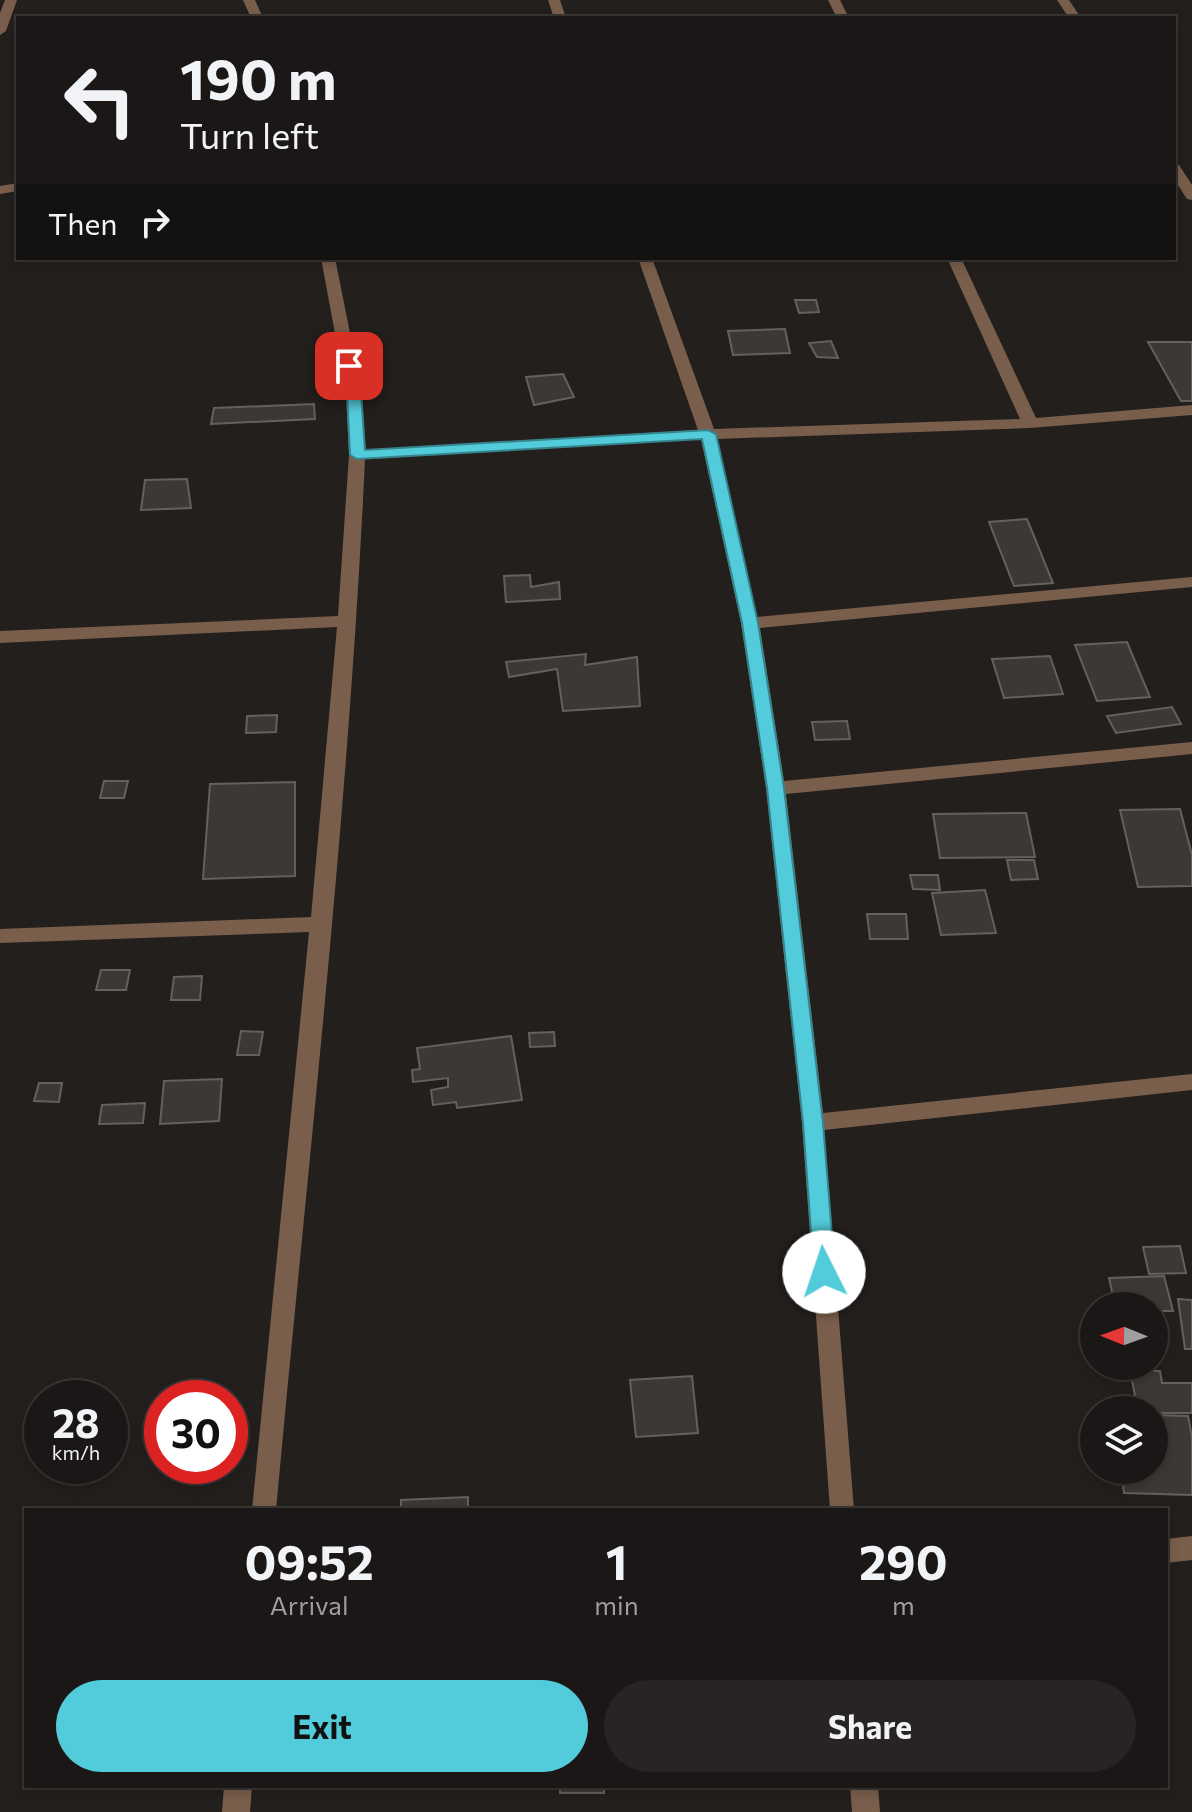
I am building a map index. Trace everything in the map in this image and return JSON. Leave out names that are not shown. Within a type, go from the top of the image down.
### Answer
[{"type":"street","points":[[0,31],[11,0]]},
{"type":"street","points":[[1176,171],[1192,196]]},
{"type":"street","points":[[264,1508],[320,924],[357,455],[354,393],[328,260]]},
{"type":"street","points":[[646,260],[708,434],[750,623],[776,788],[813,1123],[842,1508]]},
{"type":"street","points":[[955,260],[1030,423]]},
{"type":"street","points":[[357,455],[708,434],[1030,423],[1192,410]]},
{"type":"street","points":[[750,623],[1192,582]]},
{"type":"street","points":[[0,637],[345,621]]},
{"type":"street","points":[[776,788],[1192,748]]},
{"type":"street","points":[[0,936],[320,924]]},
{"type":"street","points":[[813,1123],[1192,1082]]},
{"type":"street","points":[[1168,1551],[1192,1548]]},
{"type":"street","points":[[236,1812],[238,1788]]},
{"type":"street","points":[[864,1788],[866,1812]]},
{"type":"building","points":[[795,300],[816,300],[819,312],[799,313]]},
{"type":"building","points":[[785,329],[790,353],[733,355],[728,331]]},
{"type":"building","points":[[831,341],[838,358],[817,357],[809,343]]},
{"type":"building","points":[[1148,342],[1192,342],[1192,401],[1181,401]]},
{"type":"building","points":[[563,374],[574,397],[534,405],[526,377]]},
{"type":"building","points":[[314,404],[315,419],[211,424],[214,408]]},
{"type":"building","points":[[187,479],[191,508],[141,510],[145,480]]},
{"type":"building","points":[[1027,519],[1053,583],[1014,586],[989,522]]},
{"type":"building","points":[[530,575],[531,587],[559,582],[560,599],[506,602],[504,576]]},
{"type":"building","points":[[1127,642],[1150,697],[1097,701],[1075,645]]},
{"type":"building","points":[[586,654],[585,665],[637,657],[640,706],[563,711],[557,669],[509,677],[506,662]]},
{"type":"building","points":[[1050,656],[1063,694],[1004,698],[992,659]]},
{"type":"building","points":[[1172,707],[1181,724],[1116,733],[1107,716]]},
{"type":"building","points":[[277,715],[276,732],[246,733],[247,716]]},
{"type":"building","points":[[847,721],[850,739],[815,740],[812,722]]},
{"type":"building","points":[[104,781],[128,781],[124,798],[100,798]]},
{"type":"building","points":[[295,782],[295,876],[203,879],[210,784]]},
{"type":"building","points":[[1180,809],[1192,855],[1192,886],[1138,887],[1120,810]]},
{"type":"building","points":[[1026,813],[1035,857],[940,858],[933,814]]},
{"type":"building","points":[[1007,860],[1034,860],[1038,879],[1011,880]]},
{"type":"building","points":[[910,875],[938,875],[940,890],[913,889]]},
{"type":"building","points":[[985,890],[996,933],[941,935],[932,893]]},
{"type":"building","points":[[867,914],[906,914],[908,939],[870,939]]},
{"type":"building","points":[[101,970],[130,970],[126,990],[96,990]]},
{"type":"building","points":[[202,976],[200,1000],[171,1000],[174,977]]},
{"type":"building","points":[[241,1031],[263,1032],[259,1055],[237,1055]]},
{"type":"building","points":[[554,1032],[555,1046],[530,1047],[529,1033]]},
{"type":"building","points":[[511,1036],[522,1100],[457,1108],[456,1102],[433,1105],[431,1090],[448,1087],[448,1078],[413,1082],[412,1070],[420,1069],[417,1048]]},
{"type":"building","points":[[222,1079],[219,1121],[160,1124],[164,1081]]},
{"type":"building","points":[[39,1083],[62,1083],[59,1102],[34,1101]]},
{"type":"building","points":[[145,1103],[143,1123],[99,1124],[102,1105]]},
{"type":"building","points":[[1180,1246],[1186,1273],[1149,1274],[1143,1247]]},
{"type":"building","points":[[1164,1276],[1173,1311],[1168,1311],[1168,1292],[1112,1292],[1109,1278]]},
{"type":"building","points":[[1178,1299],[1192,1300],[1192,1349],[1185,1349]]},
{"type":"building","points":[[692,1376],[698,1433],[636,1437],[630,1380]]},
{"type":"building","points":[[1132,1380],[1192,1383],[1192,1413],[1168,1413],[1168,1396],[1135,1396]]},
{"type":"building","points":[[1168,1415],[1188,1416],[1192,1437],[1192,1495],[1124,1493],[1123,1484],[1168,1484]]},
{"type":"building","points":[[468,1497],[468,1508],[401,1508],[401,1500]]},
{"type":"building","points":[[560,1788],[604,1788],[604,1793],[560,1793]]},
{"type":"route","points":[[349,366],[354,393],[357,455],[708,434],[750,623],[776,788],[813,1123],[824,1272]]}]
